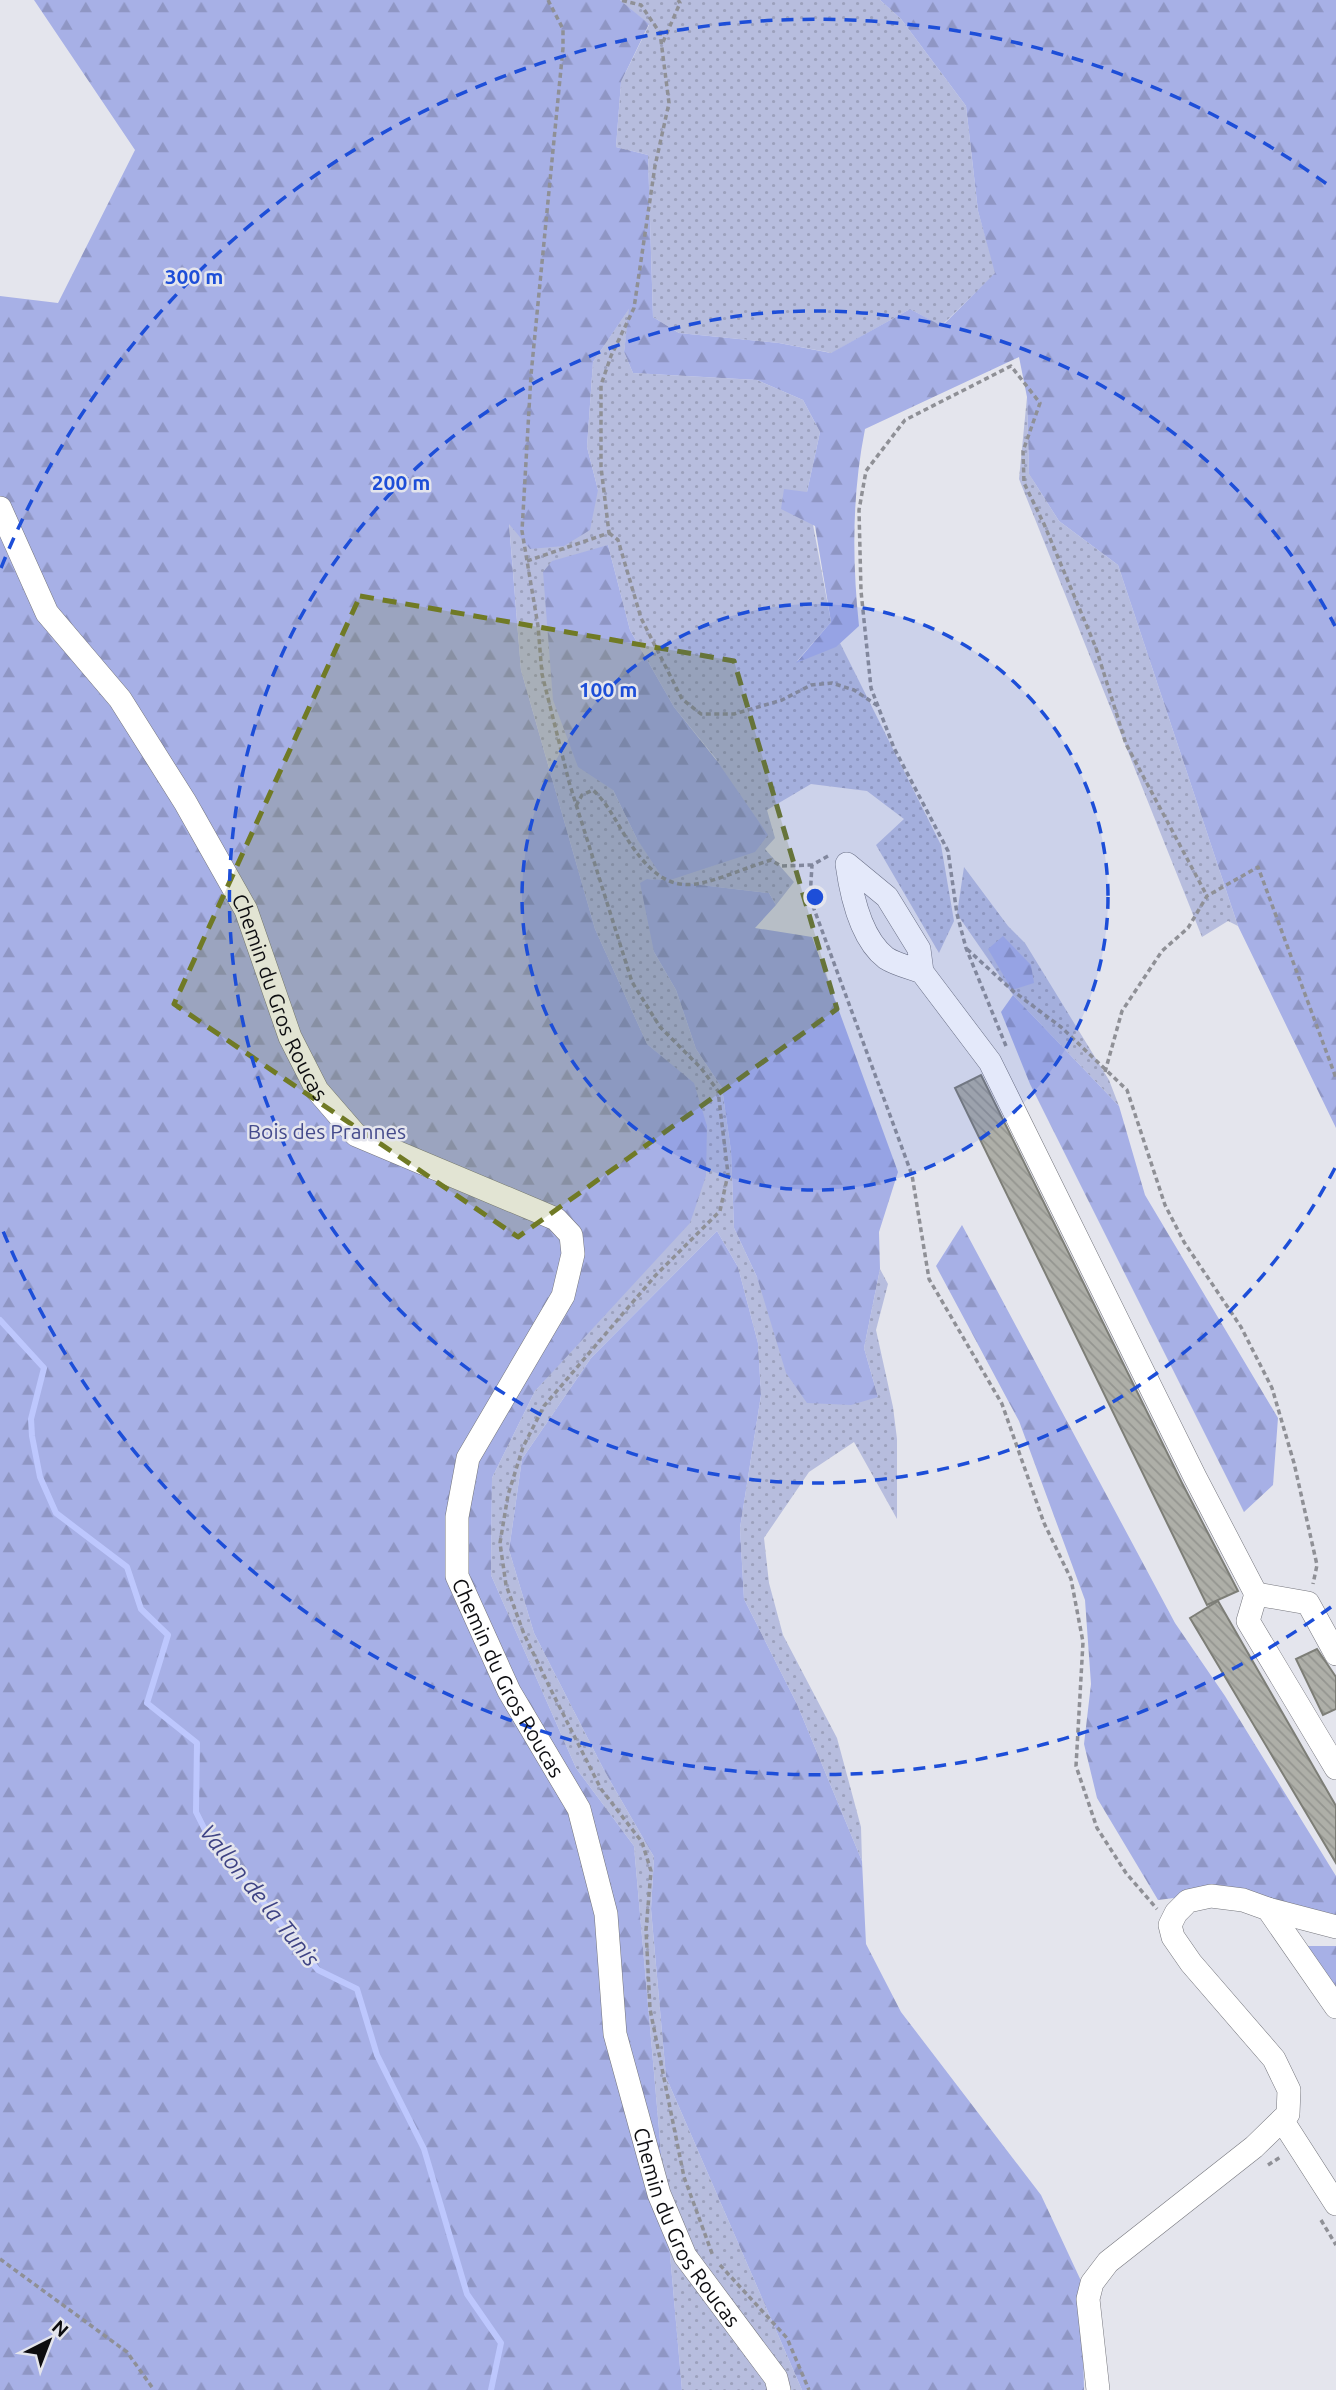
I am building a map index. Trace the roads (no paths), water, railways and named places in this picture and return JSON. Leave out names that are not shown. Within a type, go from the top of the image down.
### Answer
[{"type":"street","name":"Chemin du Gros Roucas","points":[[0,508],[47,613],[120,699],[184,802],[246,910],[290,1037],[317,1090],[356,1135],[556,1219],[571,1235],[573,1254],[563,1296],[468,1458],[457,1517],[457,1576],[509,1692],[579,1808],[607,1913],[615,2034],[659,2194],[685,2256],[776,2378],[779,2390]]},
{"type":"street","points":[[922,972],[886,958],[865,929],[852,898],[847,864],[887,897],[919,948],[922,972],[990,1062],[1195,1477],[1256,1594],[1248,1622],[1336,1768]]},
{"type":"street","points":[[1256,1594],[1308,1603],[1336,1654]]},
{"type":"street","points":[[1098,2390],[1088,2299],[1092,2283],[1108,2262],[1254,2147],[1288,2114],[1289,2090],[1274,2059],[1191,1963],[1173,1937],[1170,1925],[1173,1919],[1188,1901],[1211,1896],[1243,1900],[1336,1927]]},
{"type":"street","points":[[1268,1909],[1336,2007]]},
{"type":"street","points":[[1282,2120],[1326,2208]]},
{"type":"waterway","name":"Vallon de la Tunis","points":[[0,1320],[44,1368],[31,1419],[32,1436],[40,1477],[56,1513],[127,1567],[141,1609],[168,1635],[147,1703],[197,1743],[196,1812],[205,1830],[318,1970],[357,1989],[377,2055],[424,2149],[467,2294],[501,2343],[491,2390]]},
{"type":"park label","name":"Bois des Prannes","points":[[327,1131]]}]
